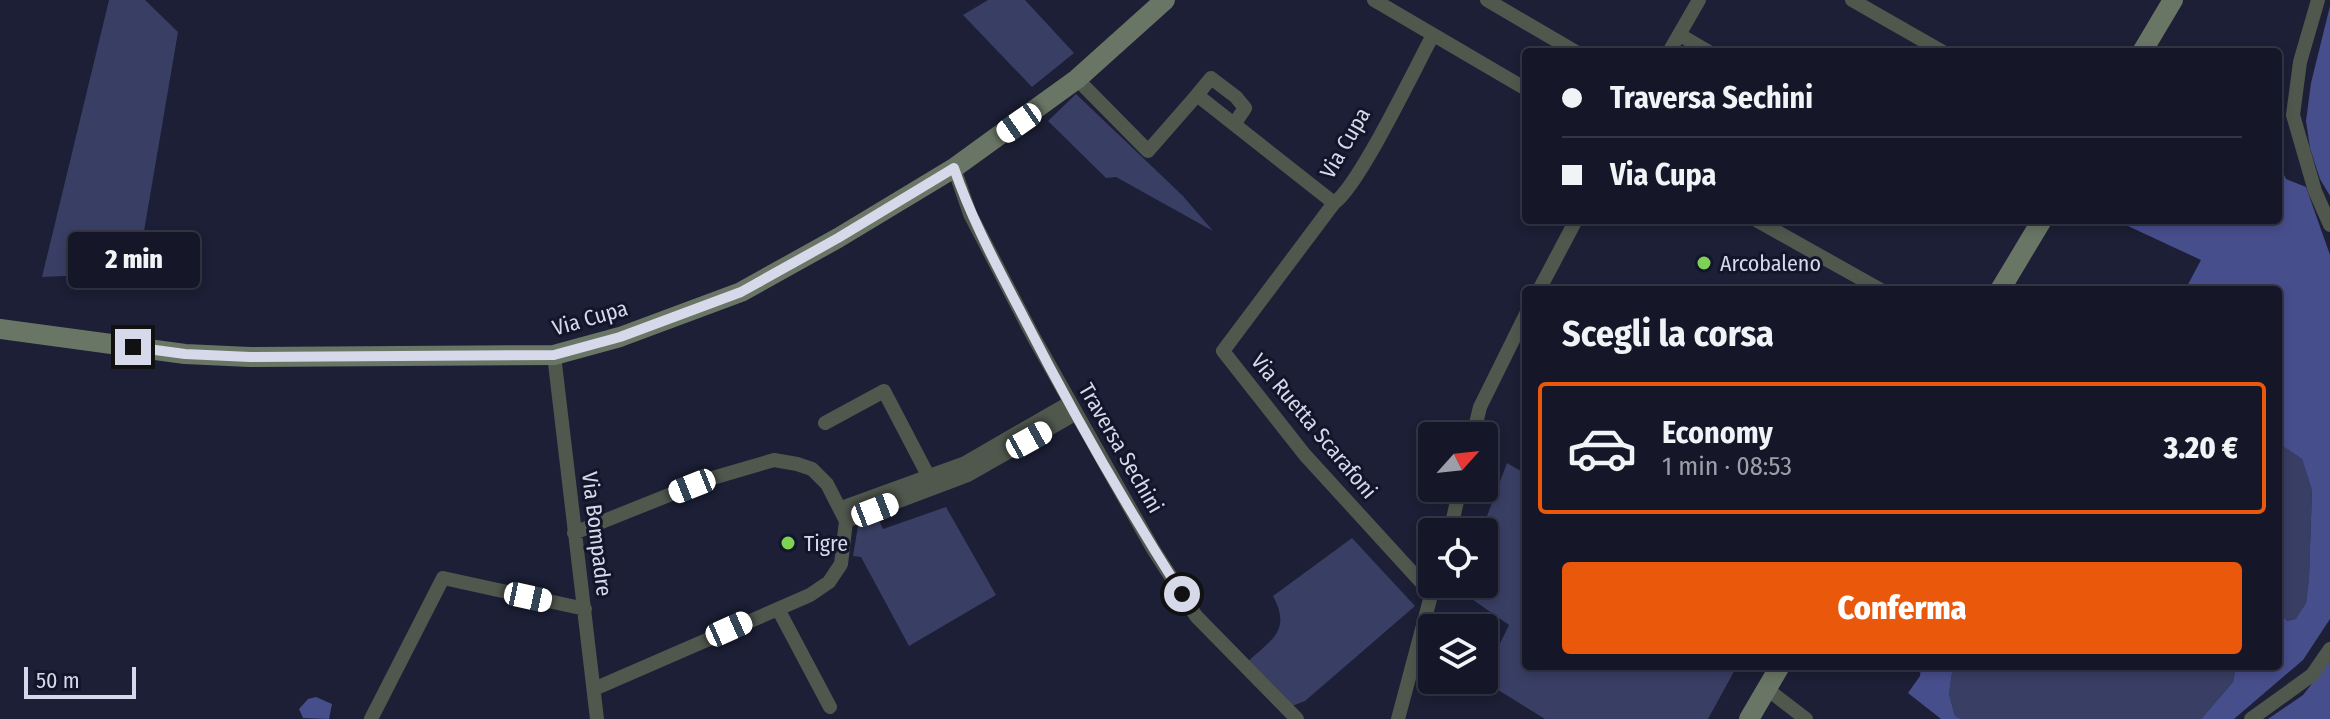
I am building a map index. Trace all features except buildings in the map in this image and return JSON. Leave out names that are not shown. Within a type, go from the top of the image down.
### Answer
[{"type":"street","name":"Via Cupa","points":[[0,329],[185,354],[401,357],[554,355],[620,337],[741,292],[954,168],[1077,79],[1165,0]]},
{"type":"street","points":[[1374,0],[1522,87]]},
{"type":"street","points":[[1487,0],[1569,48]]},
{"type":"street","points":[[1672,48],[1699,0]]},
{"type":"street","points":[[1852,0],[1868,4],[1937,48]]},
{"type":"street","points":[[2144,48],[2173,0]]},
{"type":"street","points":[[2318,0],[2300,62],[2293,115],[2315,191],[2330,225]]},
{"type":"street","name":"Via Cupa","points":[[1197,95],[1334,203],[1340,199],[1364,162],[1433,35]]},
{"type":"street","points":[[1680,35],[1702,48]]},
{"type":"street","points":[[1077,79],[1148,151],[1211,78],[1245,108],[1235,123]]},
{"type":"street","name":"Traversa Sechini","points":[[954,168],[970,214],[1072,409],[1153,549],[1196,616],[1297,719]]},
{"type":"street","name":"Via Ruetta Scarafoni","points":[[1334,203],[1223,351],[1305,455],[1418,573]]},
{"type":"street","points":[[1541,286],[1574,224]]},
{"type":"street","points":[[1763,224],[1874,286]]},
{"type":"street","points":[[2002,286],[2040,224]]},
{"type":"street","points":[[1476,422],[1480,407],[1522,322]]},
{"type":"street","name":"Via Bompadre","points":[[554,355],[597,719]]},
{"type":"street","points":[[825,423],[884,391],[932,482]]},
{"type":"street","points":[[844,515],[932,482],[968,475],[1072,409]]},
{"type":"street","points":[[574,533],[709,479],[774,460],[812,469],[827,484],[844,515],[841,564],[829,582],[810,595],[594,689]]},
{"type":"street","points":[[371,719],[443,578],[585,609]]},
{"type":"street","name":"Via Ruetta Scarafoni","points":[[1398,719],[1431,598]]},
{"type":"street","points":[[778,609],[830,707]]},
{"type":"street","points":[[2251,719],[2312,675],[2330,649]]},
{"type":"street","points":[[1749,719],[1778,670]]},
{"type":"street","points":[[1767,689],[1806,719]]},
{"type":"shaded area","points":[[109,0],[145,0],[178,32],[135,284],[109,274],[42,277]]},
{"type":"shaded area","points":[[988,0],[1025,0],[1074,53],[1032,87],[963,15]]},
{"type":"shaded area","points":[[2330,6],[2330,196],[2320,179],[2310,148],[2306,121],[2311,83]]},
{"type":"shaded area","points":[[1076,94],[1183,196],[1213,231],[1116,177],[1106,178],[1048,121]]},
{"type":"shaded area","points":[[2282,170],[2286,179],[2306,187],[2330,255],[2330,619],[2303,660],[2234,719],[2201,719],[2233,682],[2235,670],[2282,670],[2282,614],[2287,621],[2296,619],[2306,603],[2312,490],[2302,459],[2282,446],[2282,286],[2187,286],[2201,260],[2124,224],[2282,224]]},
{"type":"shaded area","points":[[2282,446],[2302,459],[2312,489],[2306,603],[2297,619],[2287,621],[2282,614]]},
{"type":"shaded area","points":[[1507,463],[1522,472],[1522,670],[1735,670],[1708,719],[1545,719],[1498,690],[1498,647],[1509,625],[1498,614],[1470,598],[1498,598],[1498,518],[1486,518],[1492,502],[1498,502],[1498,487]]},
{"type":"shaded area","points":[[946,507],[996,595],[909,646],[861,557],[853,556],[858,526],[878,518],[883,529]]},
{"type":"shaded area","points":[[1352,538],[1415,606],[1305,701],[1292,706],[1245,664],[1270,641],[1279,627],[1280,618],[1273,596]]},
{"type":"shaded area","points":[[2330,661],[2330,719],[2268,719],[2303,695]]},
{"type":"shaded area","points":[[1921,670],[1952,670],[1949,694],[1955,716],[1961,719],[1941,719],[1908,693]]},
{"type":"shaded area","points":[[1952,670],[2235,670],[2233,682],[2201,719],[1961,719],[1955,716],[1949,694]]},
{"type":"shaded area","points":[[316,697],[332,704],[329,719],[303,718],[299,709],[308,699]]},
{"type":"place","name":"Arcobaleno","points":[[1704,263]]},
{"type":"place","name":"Tigre","points":[[788,543]]},
{"type":"route","points":[[133,347],[185,354],[250,357],[554,355],[620,337],[741,292],[954,168],[970,214],[1033,336],[1075,414],[1182,594]]}]
